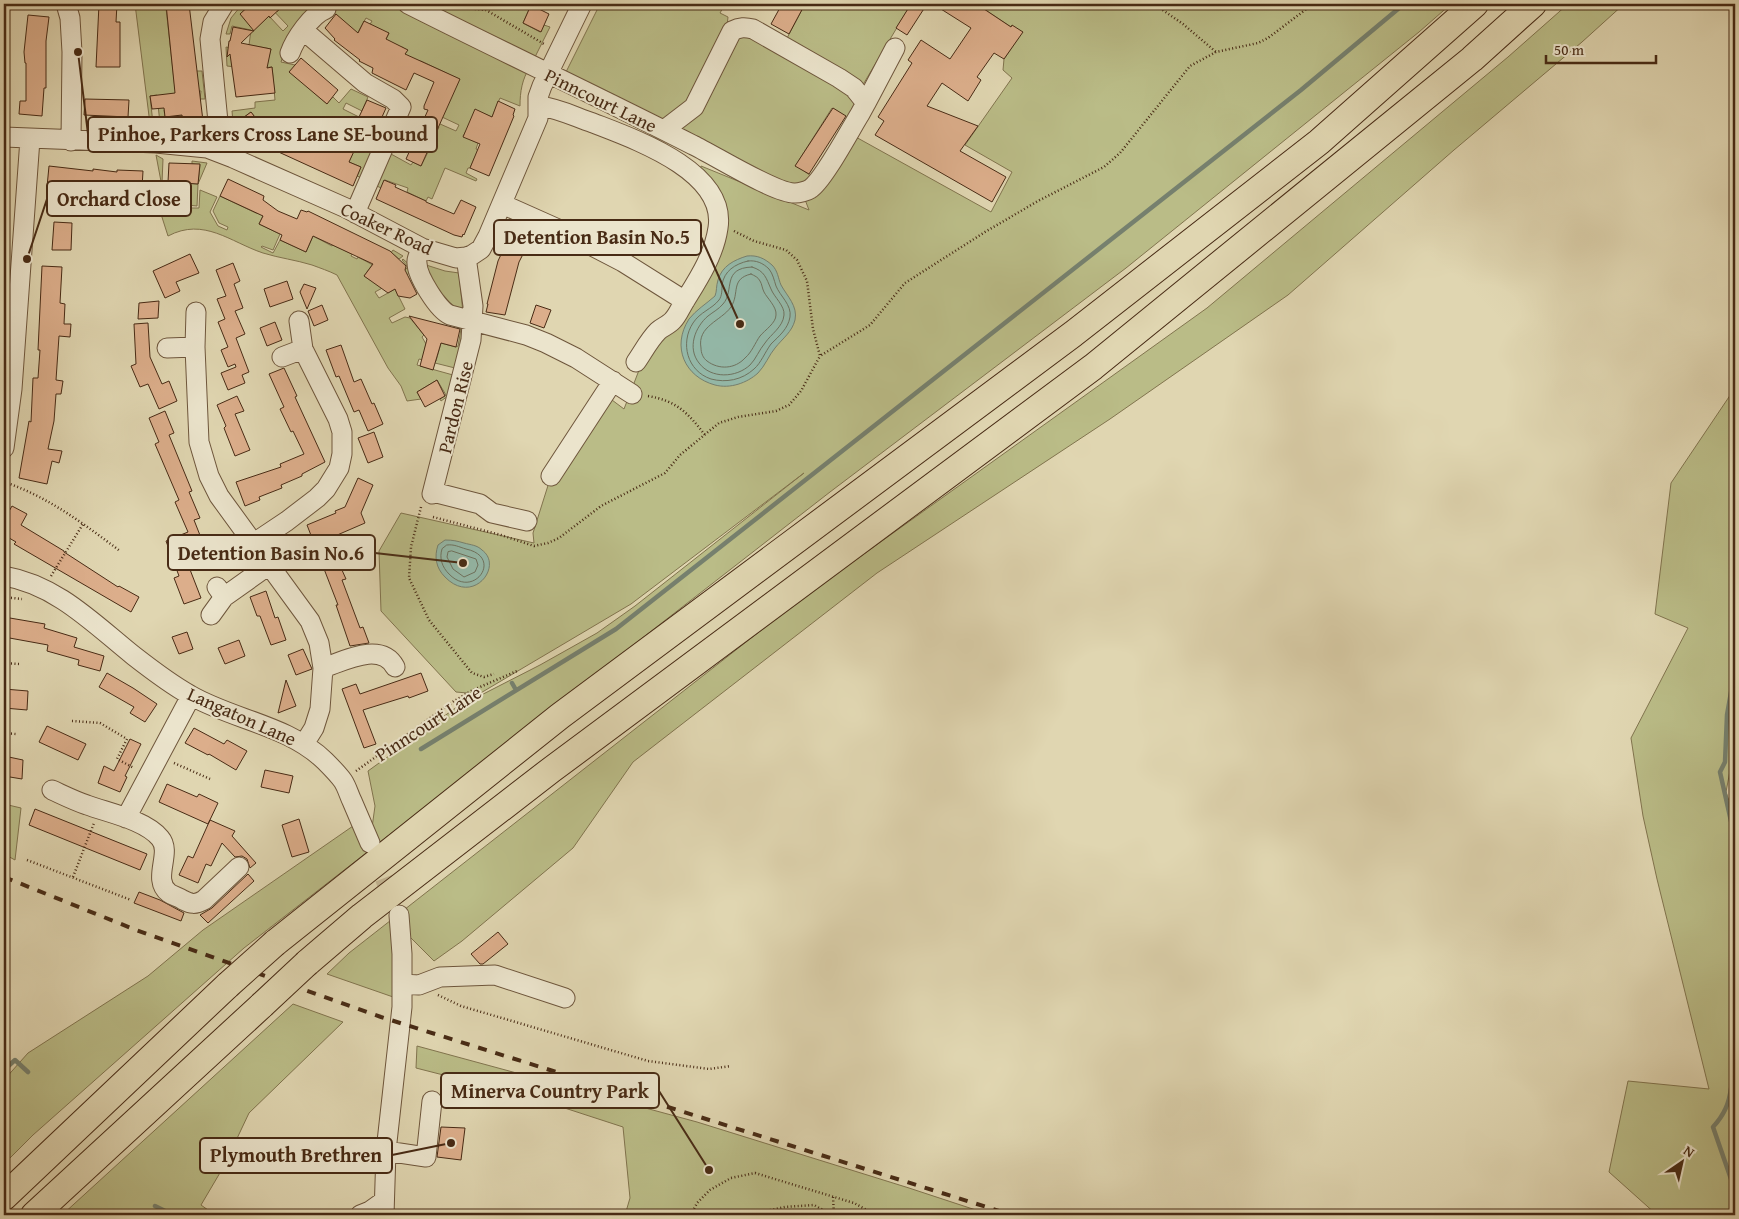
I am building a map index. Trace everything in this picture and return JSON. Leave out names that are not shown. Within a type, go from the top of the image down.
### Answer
[{"type":"highway","points":[[4,1197],[275,943],[560,716],[1073,334],[1319,142],[1475,4]]},
{"type":"highway","points":[[34,1215],[307,963],[362,916],[551,770],[1093,367],[1472,59],[1534,4]]},
{"type":"street","points":[[66,4],[70,18],[72,52],[71,141]]},
{"type":"street","name":"Pinncourt Lane","points":[[408,4],[664,130],[780,190],[795,194],[809,190],[819,180],[866,103]]},
{"type":"street","points":[[466,257],[476,253],[485,244],[538,118],[538,97],[547,73],[582,4]]},
{"type":"street","points":[[219,6],[213,22],[210,39],[222,153]]},
{"type":"street","points":[[290,52],[303,30],[326,9]]},
{"type":"street","points":[[664,130],[694,107],[732,31],[739,28],[753,29],[832,74],[854,88],[866,103],[895,48]]},
{"type":"street","points":[[303,30],[365,83],[393,99],[401,107],[355,213]]},
{"type":"street","points":[[539,106],[554,109],[633,139],[676,162],[690,172],[709,192],[715,202],[718,214],[718,227],[700,277],[673,320],[658,330],[636,362]]},
{"type":"street","name":"Coaker Road","points":[[4,137],[200,146],[222,153],[355,213],[422,248],[456,258],[466,257]]},
{"type":"street","points":[[4,448],[12,389],[30,139]]},
{"type":"street","points":[[502,204],[567,233],[622,262],[684,301]]},
{"type":"street","points":[[422,248],[417,264],[420,274],[436,303],[446,314],[526,335],[546,343],[576,358],[632,394]]},
{"type":"street","name":"Pardon Rise","points":[[466,257],[472,290],[473,321],[469,356],[433,493],[480,504],[492,513],[527,521]]},
{"type":"street","points":[[196,312],[195,347],[200,442],[209,476],[219,496],[310,621],[319,643],[323,668],[320,710],[314,728],[304,744]]},
{"type":"street","points":[[254,543],[317,498],[326,489],[339,468],[343,439],[338,418],[303,349],[298,322]]},
{"type":"street","points":[[167,348],[195,347]]},
{"type":"street","points":[[282,357],[303,349]]},
{"type":"street","points":[[551,476],[613,381]]},
{"type":"street","points":[[211,616],[220,592],[269,565]]},
{"type":"street","name":"Langaton Lane","points":[[4,576],[60,597],[81,611],[134,656],[171,684],[191,696],[292,737],[304,744],[324,760],[343,780],[370,843]]},
{"type":"street","points":[[323,668],[360,656],[379,654],[387,657],[395,667]]},
{"type":"street","points":[[126,818],[191,696]]},
{"type":"street","points":[[52,790],[126,818],[144,826],[160,837],[164,850],[161,873],[165,888],[169,893],[192,904],[198,904],[239,867]]},
{"type":"street","points":[[360,1215],[384,1208],[386,1152],[401,1033],[403,984],[399,916]]},
{"type":"street","points":[[403,984],[419,985],[440,977],[495,975],[565,998]]},
{"type":"street","points":[[386,1152],[426,1157],[432,1101]]},
{"type":"path","points":[[1154,4],[1183,24],[1216,52]]},
{"type":"path","points":[[1301,4],[1306,8]]},
{"type":"path","points":[[433,517],[534,546],[548,543],[559,538],[601,506],[665,473],[680,455],[719,423],[738,417],[776,411],[789,405],[801,391],[820,356],[870,325],[905,283],[1038,201],[1104,167],[1120,153],[1190,66],[1216,52],[1258,43],[1268,38],[1313,4]]},
{"type":"path","points":[[448,7],[486,10],[545,45]]},
{"type":"path","points":[[718,227],[737,232],[754,241],[786,250],[797,260],[807,281],[813,329],[820,356]]},
{"type":"path","points":[[632,394],[663,398],[679,406],[705,434]]},
{"type":"path","points":[[4,482],[28,490],[83,524],[120,551]]},
{"type":"path","points":[[420,513],[411,547],[409,578],[429,620],[472,674],[484,677],[494,674]]},
{"type":"path","points":[[42,590],[83,524]]},
{"type":"path","points":[[4,663],[20,664]]},
{"type":"path","name":"Pinncourt Lane","points":[[343,780],[454,701],[473,690],[517,671]]},
{"type":"path","points":[[72,721],[100,724],[128,739],[117,759],[149,775]]},
{"type":"path","points":[[4,733],[16,734]]},
{"type":"path","points":[[159,756],[210,779]]},
{"type":"path","points":[[73,877],[99,809]]},
{"type":"path","points":[[27,860],[131,900]]},
{"type":"path","points":[[460,1006],[648,1061],[708,1069],[730,1066]]},
{"type":"path","points":[[692,1215],[697,1202],[710,1190],[731,1178],[756,1173],[854,1203],[876,1215]]},
{"type":"path","points":[[832,1196],[833,1215]]},
{"type":"path","points":[[746,1215],[785,1207],[814,1205],[833,1215]]},
{"type":"green space","points":[[135,4],[174,4],[174,6],[166,8],[175,89],[197,71],[202,71],[205,99],[200,99],[201,91],[199,91],[181,108],[164,110],[165,117],[182,115],[185,132],[202,129],[201,124],[208,124],[205,133],[199,135],[161,133],[157,95],[150,96],[154,133],[151,132]]},
{"type":"green space","points":[[238,4],[242,4],[246,8],[241,14],[255,29],[269,16],[283,31],[288,26],[269,4],[277,12],[285,4],[318,4],[286,47],[281,62],[295,65],[310,89],[326,103],[333,97],[339,103],[351,89],[368,97],[362,111],[346,103],[343,109],[363,119],[357,133],[354,131],[351,137],[375,148],[362,178],[357,176],[361,167],[349,162],[356,145],[350,143],[343,159],[328,134],[321,149],[302,140],[300,143],[268,126],[264,129],[251,112],[236,123],[240,130],[234,134],[232,111],[255,108],[255,102],[275,100],[272,67],[253,69],[227,66],[226,47],[269,56],[271,49],[249,45],[251,30],[232,26],[230,34],[226,34],[231,18],[240,7]]},
{"type":"green space","points":[[341,4],[403,4],[530,67],[522,86],[520,106],[500,98],[492,117],[475,110],[482,138],[466,131],[463,136],[478,143],[476,149],[478,150],[466,173],[477,179],[476,181],[445,168],[432,199],[428,197],[426,201],[407,192],[408,188],[385,180],[381,188],[377,186],[391,154],[411,165],[413,162],[421,166],[430,148],[433,146],[431,145],[439,127],[430,122],[431,120],[456,131],[459,125],[442,117],[459,79],[421,61],[400,66],[407,50],[402,47],[379,54],[389,33],[361,40],[372,21],[366,18],[357,34],[333,12]]},
{"type":"green space","points":[[415,4],[528,4],[531,5],[523,23],[540,32],[544,25],[550,27],[532,63]]},
{"type":"green space","points":[[600,4],[725,4],[720,13],[728,17],[727,26],[688,104],[661,126],[563,78]]},
{"type":"green space","points":[[805,4],[911,4],[861,88],[786,40]]},
{"type":"green space","points":[[987,4],[1451,4],[1419,32],[1126,268],[830,492],[244,948],[33,1135],[4,1164],[4,1080],[28,1053],[148,976],[203,930],[353,826],[370,842],[375,806],[368,771],[454,709],[540,665],[597,633],[635,606],[804,473],[631,604],[479,694],[456,692],[381,611],[379,551],[401,513],[534,543],[533,533],[551,476],[608,397],[624,409],[641,365],[718,227],[699,179],[701,166],[809,210],[804,197],[854,136],[991,212],[1012,172],[965,145],[1012,78],[1003,70],[1004,59],[1022,32],[984,9]]},
{"type":"green space","points":[[1568,4],[1624,4],[1288,295],[1110,419],[877,573],[633,762],[573,848],[462,941],[434,961],[406,933],[396,998],[327,974],[349,953],[801,599],[1207,308],[1508,57]]},
{"type":"green space","points":[[742,33],[841,85],[856,100],[848,118],[832,108],[796,165],[811,176],[805,185],[786,185],[679,130],[736,37]]},
{"type":"green space","points":[[264,129],[266,132],[258,148],[237,139],[244,135],[248,140]]},
{"type":"green space","points":[[156,155],[163,159],[162,183],[198,184],[197,206],[187,205],[187,208],[199,208],[200,190],[217,197],[210,212],[218,226],[227,230],[228,227],[219,223],[213,211],[220,196],[256,213],[264,214],[259,224],[280,234],[273,250],[261,247],[273,253],[280,240],[306,252],[313,236],[352,254],[351,256],[357,259],[358,257],[371,264],[364,276],[370,280],[393,250],[403,256],[399,259],[394,255],[381,267],[394,281],[407,268],[403,259],[412,267],[410,273],[375,292],[379,298],[395,289],[405,309],[389,318],[392,323],[405,317],[410,318],[424,335],[422,337],[426,344],[423,357],[436,361],[441,343],[458,346],[461,329],[457,328],[458,323],[463,324],[455,368],[419,359],[417,365],[453,375],[448,396],[441,401],[440,399],[446,395],[437,380],[417,392],[421,399],[407,401],[401,386],[388,368],[337,275],[312,265],[263,253],[217,233],[205,230],[193,229],[168,236],[160,211],[163,192]]},
{"type":"green space","points":[[192,161],[207,163],[198,184],[200,165],[192,164]]},
{"type":"green space","points":[[423,264],[459,273],[463,313],[451,310]]},
{"type":"green space","points":[[1735,388],[1735,744],[1726,792],[1735,818],[1735,1215],[1657,1215],[1609,1172],[1628,1081],[1709,1089],[1643,816],[1631,738],[1688,628],[1655,614],[1671,483]]},
{"type":"green space","points":[[4,804],[21,808],[15,860],[4,854]]},
{"type":"green space","points":[[293,1004],[343,1022],[249,1113],[224,1166],[201,1205],[215,1215],[62,1215]]},
{"type":"green space","points":[[417,1046],[697,1122],[991,1215],[625,1215],[630,1198],[623,1127],[537,1099],[416,1068]]},
{"type":"water","points":[[747,256],[760,258],[774,267],[781,285],[795,310],[795,320],[758,373],[749,380],[738,384],[715,385],[705,381],[689,368],[681,350],[681,340],[689,319],[715,296],[722,271],[733,262]]},
{"type":"water","points":[[445,540],[474,545],[482,550],[488,557],[489,565],[487,573],[482,580],[475,585],[466,587],[456,585],[445,577],[438,566],[436,554],[438,545]]},
{"type":"building","points":[[99,4],[117,4],[116,22],[120,22],[120,67],[96,67]]},
{"type":"building","points":[[166,4],[189,4],[203,121],[201,121],[202,129],[184,131],[182,115],[165,117],[164,108],[152,109],[150,96],[175,93]]},
{"type":"building","points":[[251,4],[285,4],[254,31],[240,14]]},
{"type":"building","points":[[782,4],[805,4],[789,34],[771,24]]},
{"type":"building","points":[[911,4],[927,4],[907,35],[896,28]]},
{"type":"building","points":[[933,4],[987,4],[984,9],[1011,27],[1012,25],[1023,32],[1004,59],[994,53],[977,77],[981,80],[968,101],[942,83],[927,106],[978,126],[960,151],[1006,177],[992,202],[875,135],[884,121],[878,117],[912,63],[908,60],[921,40],[950,59],[971,28]]},
{"type":"building","points":[[531,5],[549,14],[541,32],[523,23]]},
{"type":"building","points":[[336,14],[358,33],[364,21],[389,33],[386,39],[408,50],[405,54],[460,79],[421,166],[406,159],[428,110],[424,109],[424,106],[434,82],[414,73],[406,90],[372,73],[373,68],[359,61],[334,40],[325,28]]},
{"type":"building","points":[[28,15],[49,17],[46,41],[46,88],[44,88],[42,116],[19,114],[20,101],[26,101],[26,63],[24,52]]},
{"type":"building","points":[[233,27],[254,31],[241,43],[271,49],[267,68],[272,67],[275,93],[236,97],[230,54],[227,57],[229,41]]},
{"type":"building","points":[[301,58],[338,90],[327,104],[289,72]]},
{"type":"building","points":[[85,99],[129,100],[128,117],[84,115]]},
{"type":"building","points":[[367,100],[386,108],[374,140],[357,133],[363,119],[359,117]]},
{"type":"building","points":[[498,101],[515,109],[514,116],[489,176],[470,168],[480,144],[463,137],[475,109],[492,117]]},
{"type":"building","points":[[833,108],[846,116],[809,174],[795,166]]},
{"type":"building","points":[[251,112],[264,129],[248,141],[236,123]]},
{"type":"building","points":[[280,133],[306,145],[307,143],[321,149],[328,133],[356,147],[349,162],[361,167],[353,186],[272,149]]},
{"type":"building","points":[[169,163],[200,164],[198,184],[168,182]]},
{"type":"building","points":[[49,166],[93,171],[93,169],[117,172],[117,170],[143,171],[142,188],[114,187],[114,189],[87,186],[86,192],[47,187]]},
{"type":"building","points":[[228,179],[264,196],[263,200],[278,211],[297,219],[301,210],[308,211],[390,251],[406,266],[405,270],[417,294],[410,298],[398,296],[395,289],[388,293],[364,276],[373,264],[313,236],[306,252],[280,240],[282,235],[259,224],[263,216],[220,196]]},
{"type":"building","points":[[384,180],[454,214],[461,200],[476,207],[464,235],[462,237],[454,235],[376,199]]},
{"type":"building","points":[[54,222],[72,223],[71,250],[52,250]]},
{"type":"building","points":[[516,222],[535,231],[519,262],[505,315],[486,312],[498,261]]},
{"type":"building","points":[[190,254],[199,273],[176,282],[180,291],[165,298],[153,271]]},
{"type":"building","points":[[233,263],[240,281],[234,284],[243,308],[235,311],[245,334],[236,338],[249,372],[242,375],[245,383],[228,390],[221,373],[236,367],[235,364],[228,367],[221,350],[228,347],[218,322],[225,319],[217,299],[226,296],[216,270]]},
{"type":"building","points":[[42,266],[62,267],[60,303],[65,304],[64,324],[71,324],[70,337],[59,336],[56,380],[63,381],[61,394],[56,394],[54,421],[48,449],[62,451],[59,463],[52,461],[47,484],[19,478],[29,421],[31,422],[33,378],[38,378]]},
{"type":"building","points":[[287,281],[293,299],[270,307],[264,289]]},
{"type":"building","points":[[304,284],[316,288],[307,309],[300,292]]},
{"type":"building","points":[[159,301],[158,318],[138,319],[139,303]]},
{"type":"building","points":[[322,305],[328,320],[314,326],[308,311]]},
{"type":"building","points":[[536,305],[551,310],[544,328],[530,323]]},
{"type":"building","points":[[409,316],[460,329],[456,347],[441,343],[433,370],[420,366],[427,339]]},
{"type":"building","points":[[275,322],[282,340],[267,346],[260,328]]},
{"type":"building","points":[[148,323],[150,357],[162,384],[169,381],[177,401],[159,409],[148,384],[140,387],[131,366],[136,364],[134,324]]},
{"type":"building","points":[[341,345],[354,382],[361,379],[383,424],[368,431],[359,410],[354,412],[339,376],[336,377],[326,350]]},
{"type":"building","points":[[284,368],[297,396],[295,397],[325,462],[302,474],[302,476],[281,485],[282,488],[259,497],[260,500],[245,506],[236,482],[281,467],[280,464],[304,454],[280,409],[284,407],[269,374]]},
{"type":"building","points":[[437,380],[445,396],[425,407],[417,392]]},
{"type":"building","points":[[237,396],[244,411],[235,414],[250,450],[235,456],[217,405]]},
{"type":"building","points":[[165,411],[174,433],[169,435],[192,491],[189,492],[200,518],[194,520],[205,548],[188,554],[192,566],[189,567],[201,598],[184,604],[174,578],[179,576],[166,541],[188,532],[175,502],[179,500],[155,444],[159,442],[149,418]]},
{"type":"building","points":[[374,432],[383,457],[368,463],[358,438]]},
{"type":"building","points":[[358,478],[373,485],[361,513],[365,523],[328,539],[346,579],[342,580],[360,628],[363,627],[369,643],[350,646],[336,605],[338,605],[307,525],[336,513],[335,511],[345,507]]},
{"type":"building","points":[[12,506],[27,514],[21,525],[118,587],[139,597],[131,612],[14,544],[16,542],[4,535],[4,520]]},
{"type":"building","points":[[266,591],[275,618],[278,617],[286,640],[271,645],[260,616],[257,616],[250,597]]},
{"type":"building","points":[[4,617],[45,624],[44,628],[77,638],[74,647],[104,656],[100,671],[78,665],[79,660],[47,651],[48,645],[4,637]]},
{"type":"building","points":[[187,632],[193,649],[179,654],[172,637]]},
{"type":"building","points":[[239,640],[245,656],[225,664],[218,648]]},
{"type":"building","points":[[303,649],[312,669],[296,675],[288,655]]},
{"type":"building","points":[[107,673],[157,704],[145,722],[130,713],[134,707],[99,687]]},
{"type":"building","points":[[421,673],[428,691],[363,710],[376,744],[364,748],[342,689],[356,684],[360,694]]},
{"type":"building","points":[[286,680],[296,706],[278,713]]},
{"type":"building","points":[[4,689],[28,691],[27,710],[4,708]]},
{"type":"building","points":[[47,726],[86,744],[78,760],[39,742]]},
{"type":"building","points":[[194,728],[224,744],[227,740],[247,751],[236,770],[209,754],[185,743]]},
{"type":"building","points":[[130,739],[141,744],[125,776],[127,777],[120,792],[98,783],[104,766],[114,771]]},
{"type":"building","points":[[4,756],[23,760],[22,779],[4,776]]},
{"type":"building","points":[[265,770],[293,776],[289,793],[261,787]]},
{"type":"building","points":[[167,784],[197,797],[199,794],[218,803],[208,824],[159,802]]},
{"type":"building","points":[[35,809],[147,854],[140,870],[29,825]]},
{"type":"building","points":[[299,819],[309,852],[292,857],[282,825]]},
{"type":"building","points":[[210,820],[235,831],[232,836],[256,863],[250,868],[247,859],[242,856],[235,857],[222,843],[211,866],[206,864],[198,883],[179,875],[188,856],[193,858]]},
{"type":"building","points":[[248,874],[254,881],[208,923],[200,915],[212,908]]},
{"type":"building","points":[[139,892],[160,900],[184,913],[181,921],[134,903]]},
{"type":"building","points":[[498,932],[508,944],[483,964],[480,964],[471,954]]},
{"type":"building","points":[[441,1127],[465,1128],[461,1160],[437,1157]]},
{"type":"waterway","points":[[421,749],[616,629],[1301,90],[1404,4]]},
{"type":"waterway","points":[[1735,670],[1727,715],[1725,762],[1720,772],[1735,839]]},
{"type":"waterway","points":[[512,683],[516,690]]},
{"type":"waterway","points":[[4,1070],[15,1060],[28,1072]]},
{"type":"waterway","points":[[1735,1084],[1731,1088],[1725,1109],[1713,1127],[1731,1179],[1735,1200]]},
{"type":"waterway","points":[[155,1206],[173,1215]]},
{"type":"tunnel","points":[[374,852],[395,905]]},
{"type":"railway","points":[[4,877],[136,930],[381,1017],[1012,1215]]},
{"type":"place","name":"Pinhoe, Parkers Cross Lane SE-bound","points":[[78,52]]},
{"type":"place","name":"Orchard Close","points":[[27,259]]},
{"type":"place","name":"Detention Basin No.5","points":[[740,324]]},
{"type":"place","name":"Detention Basin No.6","points":[[463,563]]},
{"type":"place","name":"Plymouth Brethren","points":[[451,1143]]},
{"type":"place","name":"Minerva Country Park","points":[[709,1170]]}]
